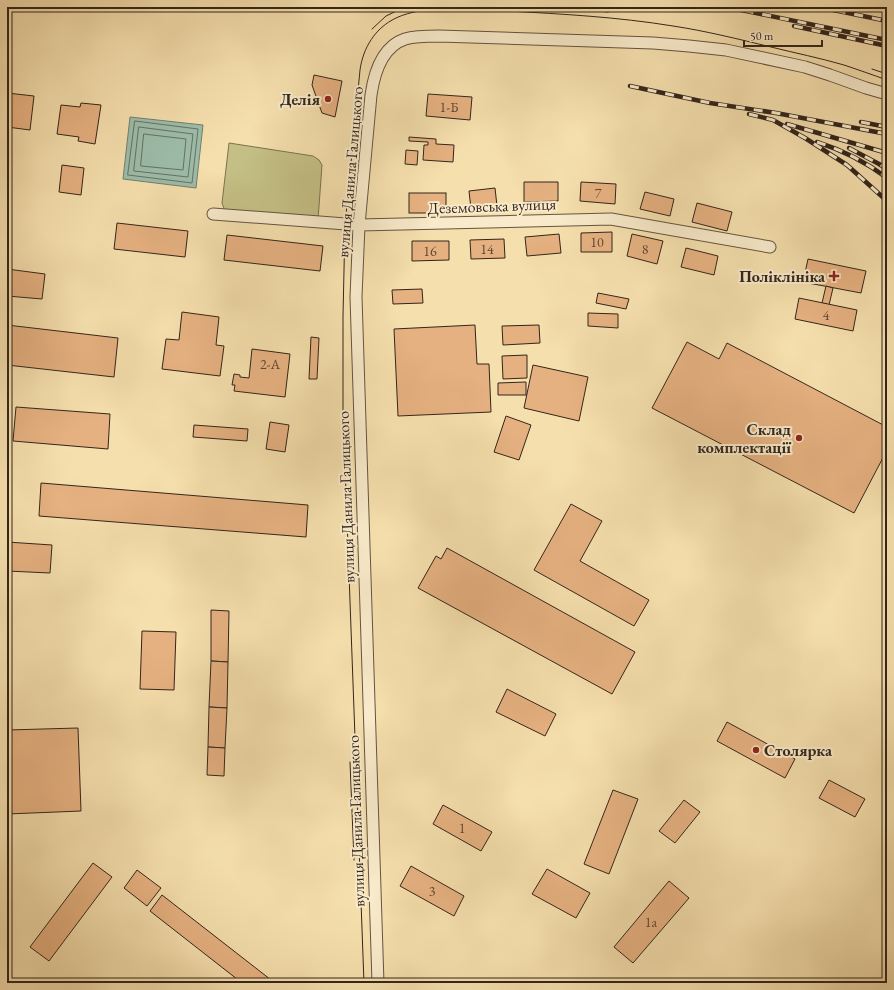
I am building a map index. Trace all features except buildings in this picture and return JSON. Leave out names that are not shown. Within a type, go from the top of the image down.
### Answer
[{"type":"street","name":"вулиця Данила Галицького","points":[[378,983],[356,297],[359,225],[371,95],[377,70],[384,56],[393,46],[405,39],[439,36],[690,46],[726,50],[792,64],[887,94]]},
{"type":"street","name":"Деземовська вулиця","points":[[213,214],[359,225],[611,219],[770,247]]},
{"type":"shaded area","points":[[229,143],[313,156],[319,160],[322,165],[318,220],[225,211],[222,203]]},
{"type":"water","points":[[130,117],[203,125],[196,188],[123,179]]},
{"type":"tram line","points":[[372,29],[386,16],[405,7]]},
{"type":"tram line","points":[[554,7],[608,12]]},
{"type":"tram line","points":[[364,983],[343,410],[343,316],[345,225],[360,70],[364,54],[371,40],[382,27],[396,18],[435,9],[450,8],[590,16],[632,20],[698,30],[835,62],[887,80]]},
{"type":"tram line","points":[[872,69],[887,74]]},
{"type":"tram line","points":[[350,762],[354,860]]},
{"type":"railway","points":[[727,7],[887,40]]},
{"type":"railway","points":[[819,7],[887,21]]},
{"type":"railway","points":[[794,26],[887,46]]},
{"type":"railway","points":[[630,86],[710,103],[776,113],[887,134]]},
{"type":"railway","points":[[749,114],[773,120],[805,138],[847,165],[887,201]]},
{"type":"railway","points":[[861,122],[887,127]]},
{"type":"railway","points":[[787,124],[887,153]]},
{"type":"railway","points":[[817,142],[854,157],[887,178]]},
{"type":"railway","points":[[849,148],[887,169]]},
{"type":"place","name":"Делія","points":[[328,99]]},
{"type":"place","name":"Поліклініка","points":[[834,276]]},
{"type":"place","name":"Склад комплектації","points":[[799,438]]},
{"type":"place","name":"Столярка","points":[[756,750]]}]
